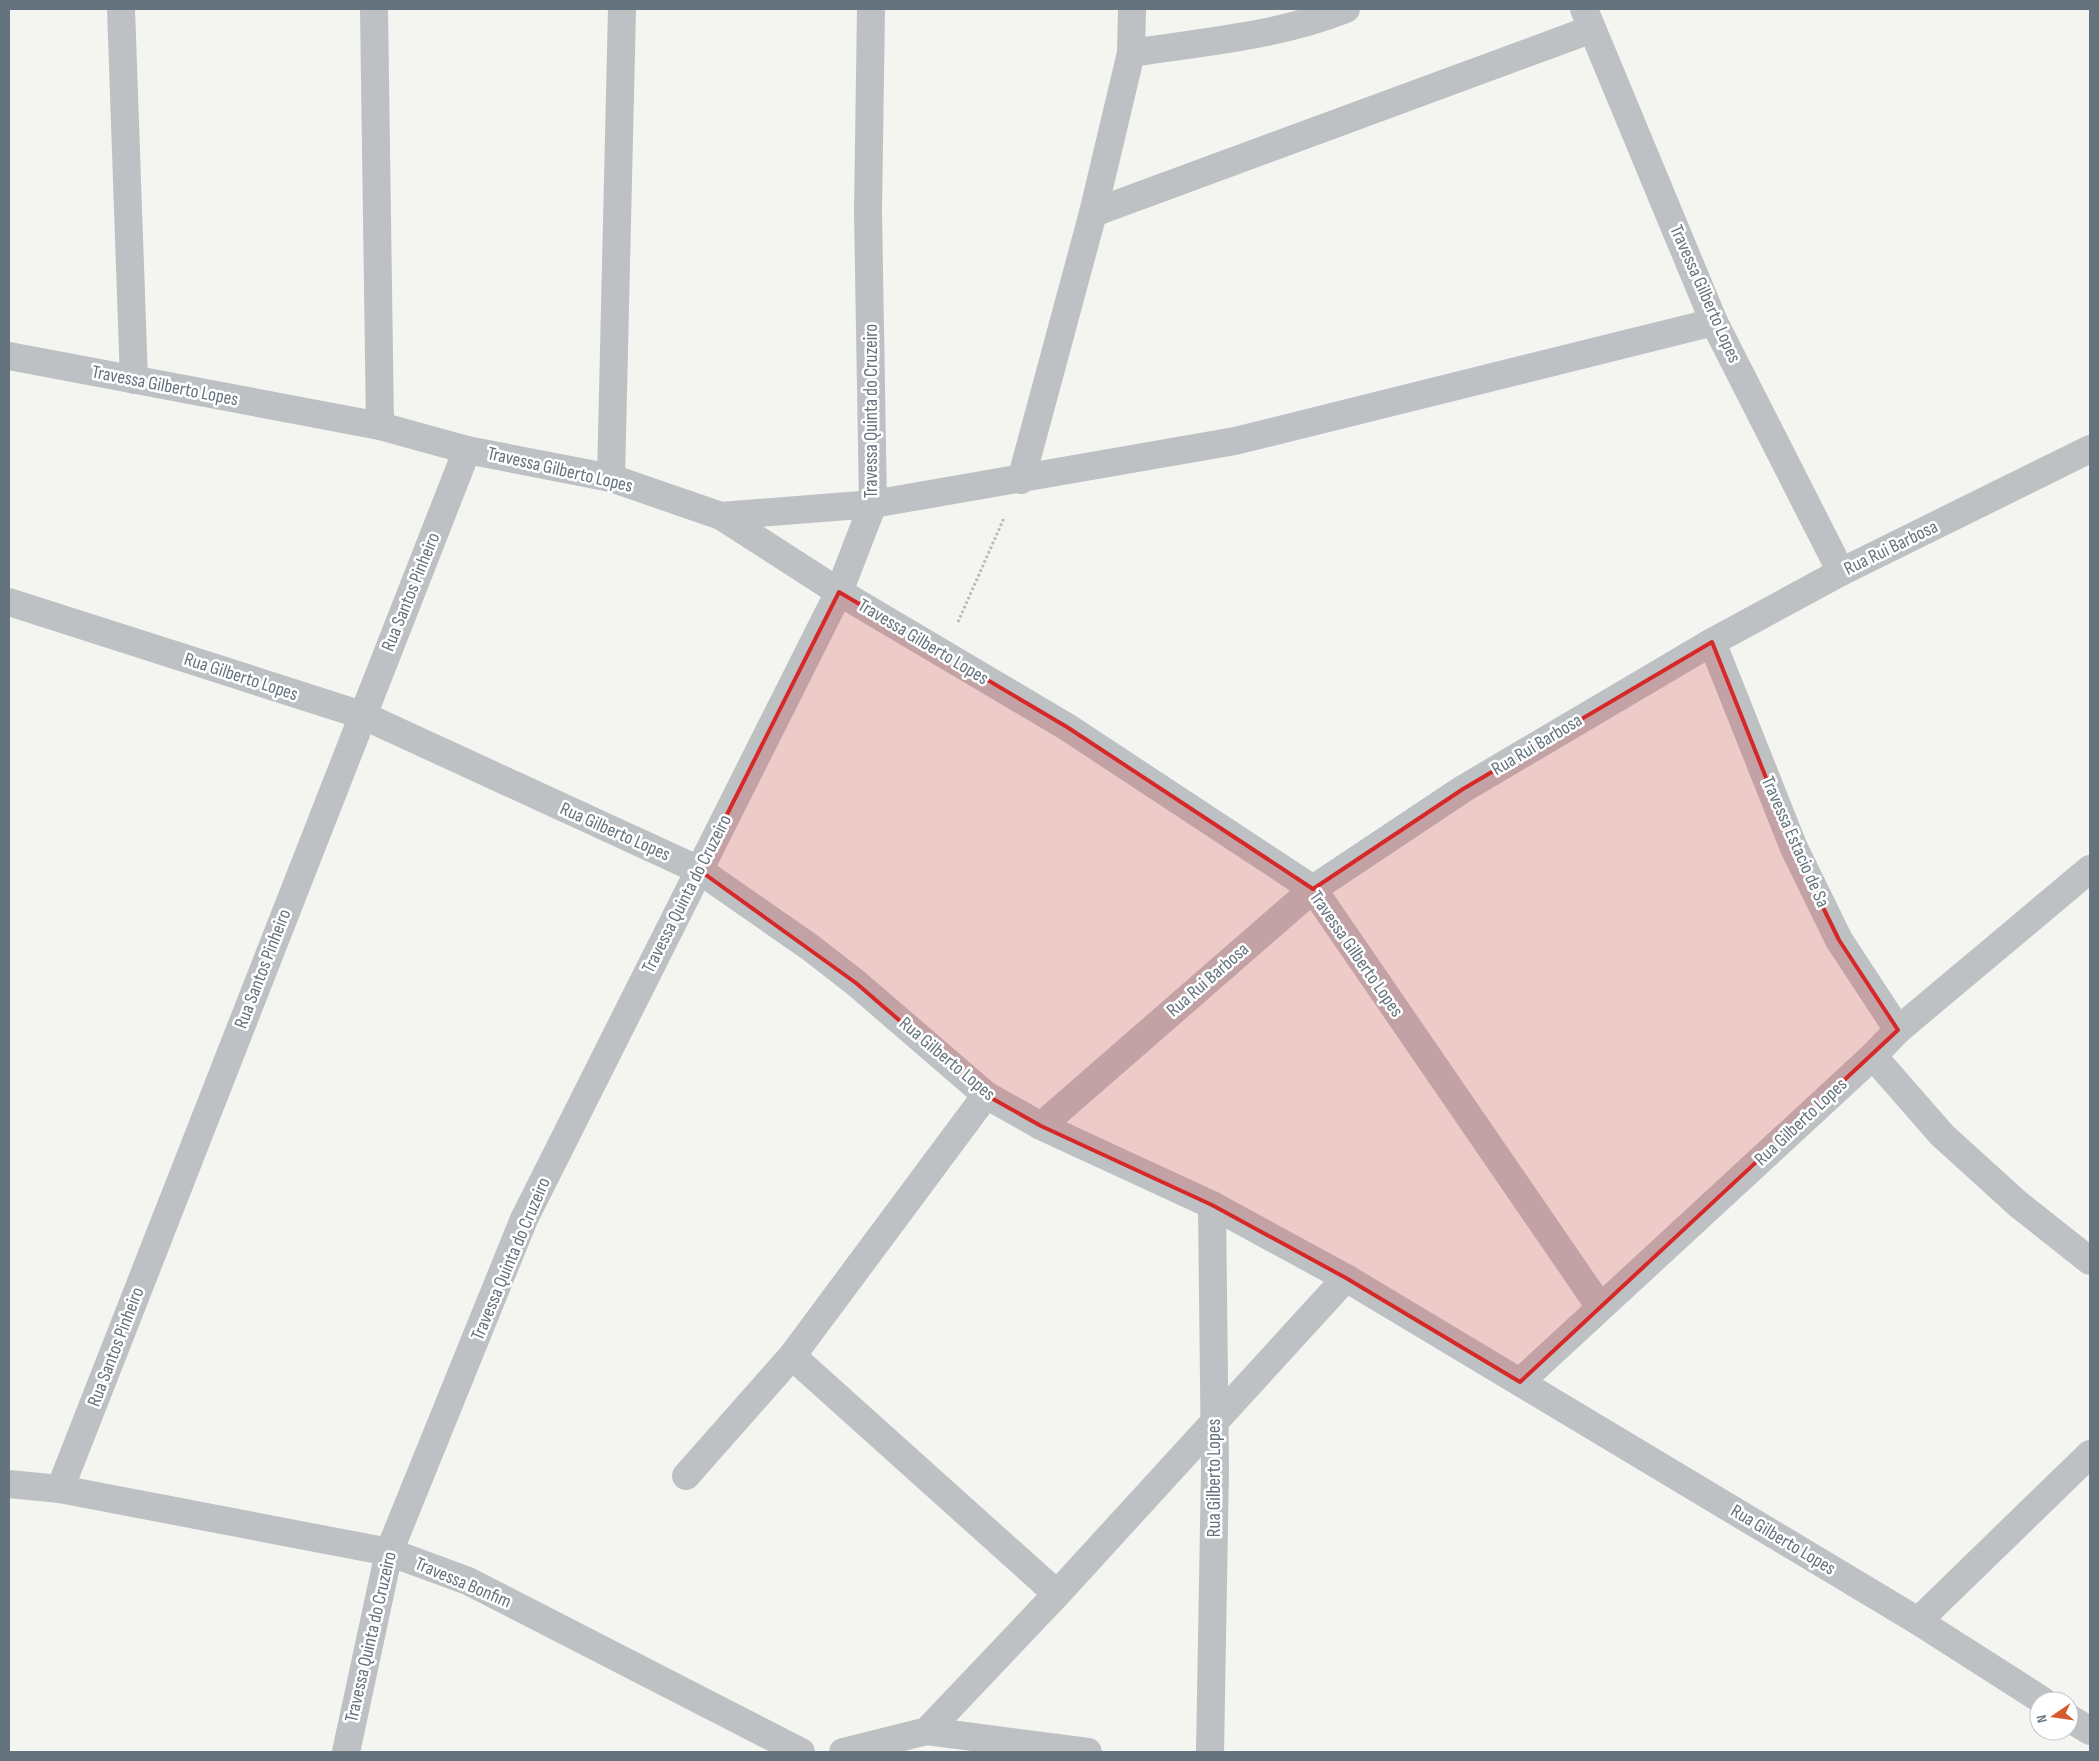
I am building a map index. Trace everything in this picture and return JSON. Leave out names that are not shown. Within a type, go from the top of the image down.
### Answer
[{"type":"street","points":[[121,9],[134,380]]},
{"type":"street","points":[[374,9],[380,426]]},
{"type":"street","points":[[611,478],[622,9]]},
{"type":"street","name":"Travessa Quinta do Cruzeiro","points":[[346,1752],[389,1552],[524,1219],[839,592],[872,504],[868,211],[871,9]]},
{"type":"street","points":[[1021,480],[1093,213],[1131,53],[1132,9]]},
{"type":"street","points":[[1131,53],[1289,28],[1321,19],[1346,9]]},
{"type":"street","points":[[1093,213],[1588,19]]},
{"type":"street","name":"Travessa Gilberto Lopes","points":[[1588,19],[1714,322],[1840,572]]},
{"type":"street","points":[[721,516],[872,504],[1021,480],[1235,441],[1714,322]]},
{"type":"street","name":"Travessa Gilberto Lopes","points":[[9,356],[380,426],[467,450],[611,478],[721,516],[839,592],[1067,727],[1313,889],[1600,1307]]},
{"type":"street","name":"Rua Rui Barbosa","points":[[1041,1126],[1313,889],[1463,789],[1712,642],[1840,572],[2090,449]]},
{"type":"street","name":"Rua Santos Pinheiro","points":[[60,1489],[467,450]]},
{"type":"street","name":"Rua Gilberto Lopes","points":[[9,602],[362,715],[699,870],[811,948],[856,983],[986,1095],[1041,1126],[1212,1205],[1346,1278],[1918,1621],[2029,1692]]},
{"type":"street","name":"Travessa Estacio de Sa","points":[[1712,642],[1794,848],[1839,940],[1898,1030]]},
{"type":"street","name":"Rua Gilberto Lopes","points":[[1520,1382],[1873,1056],[1898,1030],[2090,869]]},
{"type":"street","points":[[1873,1056],[1942,1135],[2018,1204],[2090,1261]]},
{"type":"street","points":[[686,1476],[792,1356],[986,1095]]},
{"type":"street","name":"Rua Gilberto Lopes","points":[[1210,1752],[1215,1470],[1212,1205]]},
{"type":"street","points":[[926,1731],[1057,1594],[1214,1420],[1346,1278]]},
{"type":"street","points":[[792,1356],[1057,1594]]},
{"type":"street","points":[[1918,1621],[2090,1454]]},
{"type":"street","name":"Travessa Bonfim","points":[[9,1484],[60,1489],[389,1552],[468,1581],[801,1752]]},
{"type":"street","points":[[2079,1724],[2090,1731]]},
{"type":"street","points":[[843,1752],[926,1731],[1088,1752]]},
{"type":"path","points":[[944,654],[1021,480]]},
{"type":"highlighted area","points":[[839,592],[1067,727],[1313,889],[1463,789],[1712,642],[1794,848],[1839,940],[1898,1030],[1520,1382],[1346,1278],[1212,1205],[1041,1126],[986,1095],[856,983],[699,870]]}]
